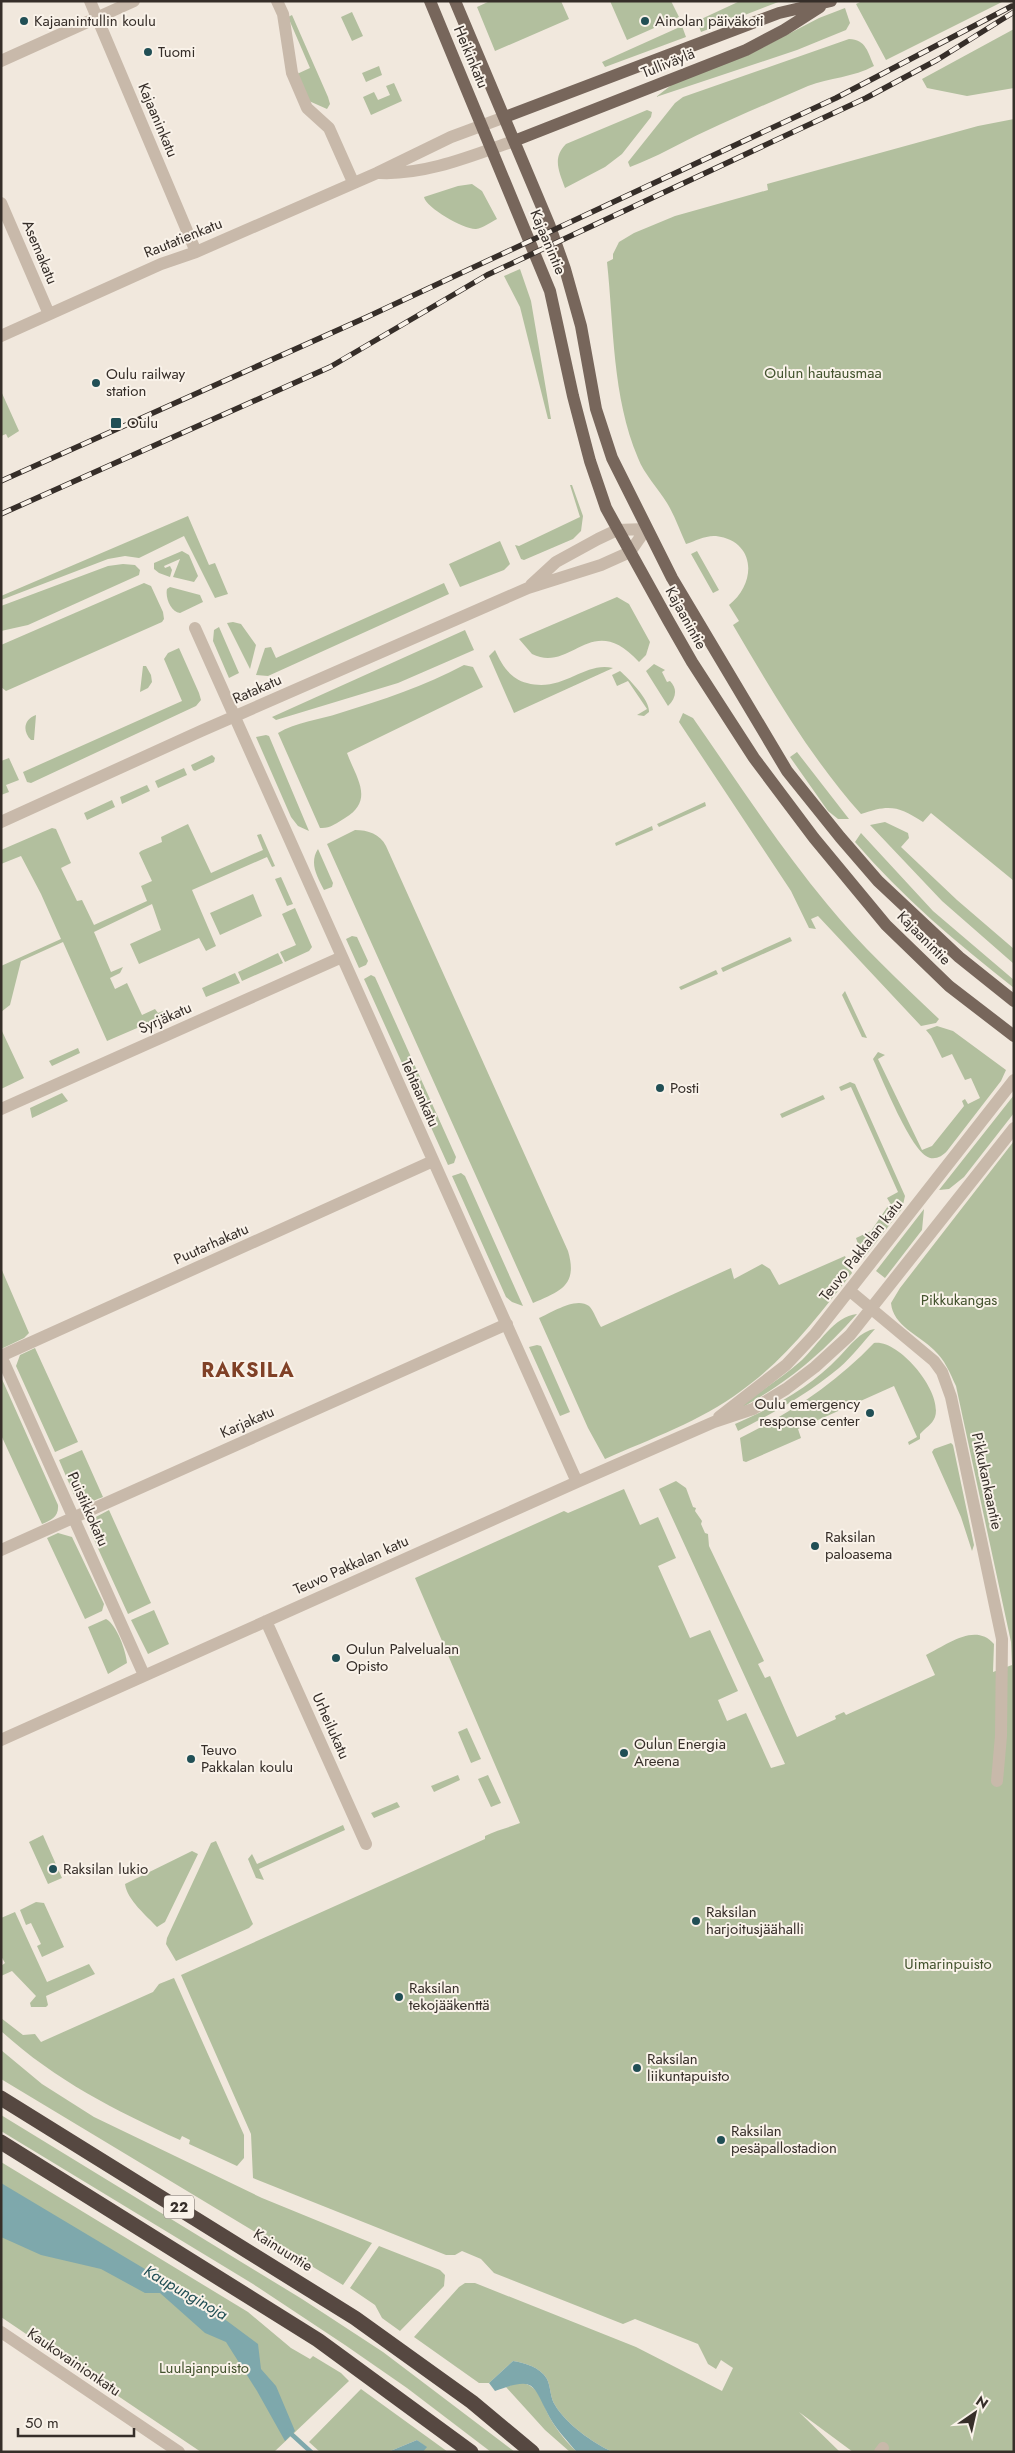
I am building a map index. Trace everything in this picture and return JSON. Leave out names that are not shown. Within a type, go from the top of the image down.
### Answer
[{"type":"highway","name":"Kainuuntie","points":[[1,2098],[347,2312],[472,2402],[532,2452]]},
{"type":"highway","name":"22","points":[[1,2142],[318,2340],[471,2452]]},
{"type":"main road","name":"Heikinkatu","points":[[430,1],[482,125]]},
{"type":"main road","name":"Heikinkatu","points":[[455,1],[504,117]]},
{"type":"main road","name":"Tulliväylä","points":[[504,117],[778,14],[829,2]]},
{"type":"main road","name":"Tulliväylä","points":[[514,141],[746,50],[784,30],[829,2]]},
{"type":"main road","name":"Kajaanintie","points":[[504,117],[549,224],[565,269],[581,326],[596,409],[612,458],[646,529],[692,612],[787,771],[878,881],[959,957],[1014,1001]]},
{"type":"main road","name":"Kajaanintie","points":[[482,125],[550,291],[573,396],[590,461],[606,508],[697,670],[754,758],[814,838],[886,925],[950,986],[1014,1036]]},
{"type":"street","name":"Kajaaninkatu","points":[[90,1],[196,252]]},
{"type":"street","points":[[1,61],[134,1]]},
{"type":"street","points":[[277,1],[282,14],[292,73],[307,108],[329,128],[353,182]]},
{"type":"street","name":"Rautatienkatu","points":[[1,336],[172,259],[196,252],[377,173],[451,136],[504,117]]},
{"type":"street","name":"Rautatienkatu","points":[[377,173],[405,174],[514,141]]},
{"type":"street","name":"Asemakatu","points":[[1,203],[49,314]]},
{"type":"street","points":[[630,552],[646,529]]},
{"type":"street","name":"Ratakatu","points":[[528,588],[556,562],[618,530],[646,529]]},
{"type":"street","name":"Ratakatu","points":[[1,822],[528,588],[601,565],[630,552]]},
{"type":"street","name":"Tehtaankatu","points":[[195,628],[577,1482]]},
{"type":"street","name":"Syrjäkatu","points":[[1,1109],[342,957]]},
{"type":"street","name":"Teuvo Pakkalan katu","points":[[714,1422],[786,1365],[815,1334],[1014,1080]]},
{"type":"street","name":"Teuvo Pakkalan katu","points":[[1,1740],[577,1482],[714,1422],[753,1409],[786,1389],[834,1351],[871,1310],[1014,1128]]},
{"type":"street","name":"Puutarhakatu","points":[[1,1356],[433,1161]]},
{"type":"street","name":"Pikkukankaantie","points":[[850,1291],[934,1361],[942,1372],[951,1397],[1002,1639],[1001,1736],[997,1781]]},
{"type":"street","name":"Karjakatu","points":[[1,1550],[507,1324]]},
{"type":"street","name":"Puistikkokatu","points":[[1,1356],[144,1676]]},
{"type":"street","name":"Urheilukatu","points":[[266,1621],[366,1844]]},
{"type":"street","name":"Kaukovainionkatu","points":[[1,2332],[179,2452]]},
{"type":"green space","points":[[490,1],[561,1],[569,19],[495,51],[477,7]]},
{"type":"green space","name":"Ainolan päiväkoti","points":[[610,1],[671,1],[679,17],[627,40]]},
{"type":"green space","points":[[740,1],[781,1],[701,32],[697,21]]},
{"type":"green space","points":[[862,1],[1004,1],[886,60],[856,4]]},
{"type":"green space","points":[[845,8],[850,23],[846,30],[797,50],[656,97],[674,83],[748,55],[819,18]]},
{"type":"green space","points":[[352,12],[363,36],[352,41],[341,17]]},
{"type":"green space","points":[[292,15],[328,97],[330,104],[327,109],[309,101],[297,74],[310,68],[288,17]]},
{"type":"green space","points":[[682,26],[686,37],[605,67],[602,62]]},
{"type":"green space","points":[[1014,29],[1014,88],[967,96],[927,88],[922,79]]},
{"type":"green space","points":[[849,39],[863,44],[874,66],[858,73],[808,86],[630,167],[628,162],[675,103],[683,97]]},
{"type":"green space","points":[[379,66],[382,75],[366,82],[362,73]]},
{"type":"green space","points":[[394,83],[402,101],[371,115],[363,97],[374,92],[378,100],[390,95],[386,86]]},
{"type":"green space","points":[[647,110],[652,112],[651,117],[622,154],[605,167],[565,188],[558,160],[559,154],[566,144]]},
{"type":"green space","name":"Oulun hautausmaa","points":[[1014,119],[1014,881],[931,813],[923,822],[894,808],[879,809],[861,814],[825,770],[792,723],[733,625],[739,621],[729,605],[738,596],[748,575],[748,564],[745,554],[739,546],[729,539],[716,536],[704,537],[686,544],[670,508],[638,458],[623,410],[615,361],[607,262],[613,259],[613,254],[619,242],[634,233],[675,216],[768,190],[767,184],[978,126]]},
{"type":"green space","points":[[472,184],[482,191],[497,219],[476,229],[447,218],[431,207],[424,197],[458,186]]},
{"type":"green space","points":[[520,269],[531,301],[551,419],[548,419],[520,307],[504,276]]},
{"type":"green space","points":[[1,391],[19,431],[8,438],[6,434],[1,436]]},
{"type":"green space","points":[[570,485],[572,485],[583,516],[581,531],[573,539],[524,560],[521,559],[515,545],[519,546],[580,517]]},
{"type":"green space","points":[[188,516],[209,565],[215,563],[228,594],[215,598],[184,536],[139,558],[125,556],[108,559],[1,600],[1,596]]},
{"type":"green space","points":[[500,541],[510,564],[504,570],[460,587],[449,564]]},
{"type":"green space","points":[[182,551],[189,555],[198,576],[194,582],[173,577],[180,559],[164,566],[165,568],[170,566],[172,570],[170,577],[154,569],[154,563]]},
{"type":"green space","points":[[697,551],[719,590],[713,593],[691,554]]},
{"type":"green space","points":[[135,565],[140,570],[139,575],[28,625],[1,631],[1,606],[108,566]]},
{"type":"green space","points":[[144,583],[151,586],[163,612],[164,619],[162,622],[6,691],[1,687],[1,645]]},
{"type":"green space","points":[[444,583],[449,594],[268,676],[256,675],[265,648],[271,647],[276,658]]},
{"type":"green space","points":[[170,587],[200,595],[203,602],[180,613],[177,612],[171,607],[168,600],[167,589]]},
{"type":"green space","points":[[617,597],[629,604],[650,642],[646,655],[639,662],[622,647],[608,641],[595,641],[559,656],[546,658],[532,654],[519,639]]},
{"type":"green space","points":[[227,623],[241,624],[256,645],[250,669]]},
{"type":"green space","points":[[219,627],[239,673],[229,678],[213,641],[214,630]]},
{"type":"green space","points":[[465,630],[474,650],[398,683],[276,720],[272,717]]},
{"type":"green space","points":[[179,648],[199,693],[201,700],[196,706],[31,783],[27,782],[23,772],[182,701],[164,659],[168,653]]},
{"type":"green space","points":[[495,650],[511,675],[521,681],[540,685],[562,681],[592,669],[602,667],[613,668],[514,713],[489,656]]},
{"type":"green space","points":[[654,664],[665,670],[662,672],[667,682],[670,681],[673,684],[675,690],[673,700],[668,706],[646,671]]},
{"type":"green space","points":[[464,665],[473,667],[483,687],[347,753],[361,788],[359,804],[354,811],[339,822],[330,827],[320,828],[278,733],[300,724],[403,692],[434,680]]},
{"type":"green space","points":[[143,666],[146,666],[151,675],[152,682],[148,688],[140,692]]},
{"type":"green space","points":[[620,671],[638,690],[646,702],[649,712],[644,716],[637,715],[647,709],[628,681],[617,686],[612,675]]},
{"type":"green space","points":[[683,713],[693,718],[809,882],[867,949],[939,1019],[936,1023],[921,1026],[818,916],[811,919],[816,929],[809,928],[791,891],[679,722]]},
{"type":"green space","points":[[36,715],[34,740],[31,740],[25,729],[29,719]]},
{"type":"green space","points":[[269,736],[309,831],[298,826],[291,817],[256,737]]},
{"type":"green space","points":[[797,752],[849,819],[838,819],[828,811],[790,757]]},
{"type":"green space","points":[[212,755],[215,758],[214,762],[195,771],[193,770],[191,765]]},
{"type":"green space","points":[[9,758],[19,780],[6,785],[9,792],[1,795],[1,761]]},
{"type":"green space","points":[[184,768],[187,775],[158,788],[155,781]]},
{"type":"green space","points":[[147,785],[150,791],[122,804],[120,797]]},
{"type":"green space","points":[[112,800],[115,807],[87,820],[84,813]]},
{"type":"green space","points":[[705,802],[706,806],[659,827],[657,824]]},
{"type":"green space","points":[[885,822],[908,833],[909,838],[901,847],[957,900],[1014,949],[1014,964],[942,901],[870,825]]},
{"type":"green space","points":[[188,824],[211,873],[263,850],[257,835],[261,834],[275,866],[272,867],[267,857],[192,890],[216,946],[206,951],[199,938],[139,964],[130,944],[161,930],[152,904],[94,932],[111,972],[123,967],[120,973],[110,978],[115,989],[127,983],[142,1015],[155,1009],[158,1013],[163,1011],[165,1016],[107,1041],[63,942],[21,961],[10,1005],[1,1012],[1,966],[61,939],[41,894],[21,856],[1,864],[1,850],[52,828],[56,829],[71,863],[61,868],[77,901],[82,900],[94,925],[147,901],[141,886],[152,881],[139,853],[162,842],[161,837]]},
{"type":"green space","points":[[652,826],[653,830],[616,846],[615,843]]},
{"type":"green space","points":[[355,830],[373,834],[380,838],[386,846],[568,1251],[571,1272],[565,1285],[552,1295],[533,1303],[327,844]]},
{"type":"green space","points":[[861,833],[933,911],[1014,980],[1014,988],[951,937],[892,882],[855,842]]},
{"type":"green space","points":[[318,849],[333,883],[332,887],[324,890],[314,864],[315,854]]},
{"type":"green space","points":[[281,877],[293,904],[287,906],[275,879]]},
{"type":"green space","points":[[253,894],[262,916],[220,935],[210,913]]},
{"type":"green space","points":[[295,908],[312,947],[309,951],[285,962],[280,952],[296,945],[282,914]]},
{"type":"green space","points":[[352,936],[357,937],[368,961],[366,965],[359,968],[346,939]]},
{"type":"green space","points":[[790,937],[792,941],[723,972],[721,968]]},
{"type":"green space","points":[[278,953],[283,963],[242,981],[238,972]]},
{"type":"green space","points":[[716,970],[718,974],[681,990],[679,987]]},
{"type":"green space","points":[[235,973],[240,983],[206,997],[202,988]]},
{"type":"green space","points":[[371,975],[375,977],[456,1157],[454,1163],[448,1165],[364,979]]},
{"type":"green space","points":[[845,991],[867,1038],[862,1037],[842,995]]},
{"type":"green space","points":[[937,1026],[953,1031],[1006,1070],[1001,1081],[947,1151],[940,1157],[932,1158],[919,1150],[904,1126],[873,1059],[878,1052],[885,1055],[878,1059],[922,1150],[932,1146],[964,1106],[962,1101],[965,1099],[968,1104],[980,1098],[971,1078],[965,1080],[952,1054],[942,1058],[926,1030]]},
{"type":"green space","points":[[1,1029],[24,1078],[1,1089]]},
{"type":"green space","points":[[78,1048],[80,1053],[52,1066],[49,1061]]},
{"type":"green space","points":[[850,1082],[855,1084],[905,1196],[902,1209],[863,1259],[856,1238],[871,1231],[890,1203],[887,1198],[898,1192],[851,1087],[841,1091],[839,1087]]},
{"type":"green space","points":[[62,1093],[68,1101],[32,1118],[30,1108]]},
{"type":"green space","points":[[823,1095],[825,1099],[782,1118],[780,1114]]},
{"type":"green space","points":[[1014,1095],[1014,1113],[964,1177],[949,1189],[939,1190]]},
{"type":"green space","name":"Raksilan liikuntapuisto","points":[[1014,1141],[1014,2452],[853,2452],[799,2412],[840,2452],[613,2452],[597,2444],[566,2419],[553,2402],[547,2379],[540,2371],[527,2364],[513,2361],[489,2383],[479,2383],[414,2337],[459,2287],[465,2283],[475,2283],[636,2347],[722,2391],[733,2368],[721,2360],[716,2369],[708,2364],[698,2344],[635,2319],[623,2324],[494,2273],[481,2259],[462,2251],[455,2255],[446,2255],[253,2178],[251,2134],[181,1975],[485,1839],[485,1836],[489,1834],[520,1823],[415,1578],[564,1511],[568,1513],[624,1489],[640,1525],[658,1517],[676,1558],[658,1566],[690,1638],[710,1630],[738,1691],[718,1700],[727,1721],[746,1713],[771,1768],[785,1764],[659,1489],[676,1481],[686,1488],[693,1507],[696,1508],[695,1511],[702,1521],[701,1524],[705,1533],[708,1534],[709,1546],[764,1661],[758,1664],[765,1678],[770,1676],[797,1737],[836,1719],[835,1716],[844,1712],[846,1715],[935,1675],[926,1655],[952,1641],[970,1635],[986,1638],[994,1644],[993,1672],[1012,1665],[1011,1642],[956,1386],[941,1358],[896,1318],[891,1303],[900,1288]]},
{"type":"green space","points":[[461,1173],[465,1176],[523,1306],[512,1302],[506,1297],[452,1176]]},
{"type":"green space","points":[[924,1209],[922,1230],[885,1278],[876,1271]]},
{"type":"green space","points":[[845,1256],[852,1273],[801,1336],[757,1379],[726,1402],[675,1429],[605,1459],[588,1428],[539,1318],[571,1304],[584,1303],[591,1308],[601,1327],[731,1268],[734,1279],[762,1264],[770,1269],[779,1285]]},
{"type":"green space","points":[[1,1268],[29,1333],[24,1338],[1,1349]]},
{"type":"green space","points":[[857,1314],[818,1354],[776,1387],[743,1407],[742,1405],[802,1360],[834,1325],[849,1316]]},
{"type":"green space","points":[[875,1329],[839,1368],[815,1386],[738,1431],[735,1424],[777,1404],[804,1387],[828,1368],[860,1336]]},
{"type":"green space","points":[[874,1343],[884,1344],[895,1349],[906,1358],[917,1369],[932,1394],[936,1406],[935,1417],[920,1434],[920,1439],[909,1445],[908,1442],[917,1437],[894,1386],[798,1429],[801,1438],[746,1462],[743,1461],[740,1438],[794,1408],[828,1384],[844,1372]]},
{"type":"green space","points":[[541,1346],[570,1412],[560,1416],[529,1347]]},
{"type":"green space","points":[[35,1348],[78,1442],[55,1452],[16,1366],[20,1355]]},
{"type":"green space","points":[[1,1377],[58,1505],[56,1515],[42,1524],[1,1435]]},
{"type":"green space","points":[[951,1443],[953,1445],[974,1545],[972,1551],[961,1517],[932,1452],[934,1449]]},
{"type":"green space","points":[[82,1450],[103,1497],[88,1502],[82,1502],[75,1497],[59,1460]]},
{"type":"green space","points":[[109,1510],[151,1603],[128,1614],[90,1531],[92,1519]]},
{"type":"green space","points":[[58,1533],[72,1537],[104,1604],[102,1611],[85,1619],[47,1538]]},
{"type":"green space","points":[[154,1610],[169,1644],[148,1654],[131,1620]]},
{"type":"green space","points":[[106,1619],[114,1627],[120,1639],[127,1663],[108,1674],[88,1627]]},
{"type":"green space","points":[[467,1728],[481,1759],[471,1763],[458,1732]]},
{"type":"green space","points":[[458,1775],[460,1780],[434,1792],[431,1786]]},
{"type":"green space","points":[[488,1775],[501,1803],[491,1807],[478,1779]]},
{"type":"green space","points":[[397,1802],[400,1807],[374,1818],[371,1813]]},
{"type":"green space","points":[[343,1825],[345,1830],[259,1869],[264,1880],[256,1878],[248,1859],[252,1854],[257,1864]]},
{"type":"green space","points":[[43,1835],[62,1878],[48,1884],[29,1842]]},
{"type":"green space","points":[[216,1841],[253,1924],[249,1928],[176,1961],[166,1944],[167,1938],[211,1843]]},
{"type":"green space","points":[[192,1851],[198,1854],[165,1922],[157,1927],[133,1902],[125,1884]]},
{"type":"green space","points":[[36,1902],[44,1903],[64,1947],[42,1957],[37,1946],[41,1944],[31,1923],[26,1925],[20,1910]]},
{"type":"green space","points":[[15,1912],[47,1982],[89,1964],[95,1974],[46,1996],[48,2005],[46,2007],[31,2007],[30,2003],[36,1996],[12,1971],[1,1976],[1,1966],[5,1963],[1,1956],[1,1918]]},
{"type":"green space","points":[[174,1978],[244,2135],[244,2158],[237,2166],[189,2144],[190,2140],[182,2136],[180,2140],[86,2093],[21,2049],[1,2031],[1,2018],[23,2035],[35,2034],[41,2042],[153,1992],[159,1984]]},
{"type":"green space","points":[[1,2050],[42,2084],[94,2117],[262,2198],[372,2243],[343,2285],[1,2079]]},
{"type":"green space","points":[[1,2115],[302,2299],[383,2352],[515,2452],[491,2452],[407,2388],[253,2284],[1,2131]]},
{"type":"green space","name":"Luulajanpuisto","points":[[1,2162],[248,2312],[291,2348],[310,2359],[313,2356],[341,2373],[349,2381],[274,2452],[201,2452],[1,2317]]},
{"type":"green space","points":[[379,2246],[440,2270],[445,2275],[444,2286],[400,2331],[382,2318],[375,2305],[350,2288]]},
{"type":"green space","points":[[519,2382],[532,2387],[536,2391],[555,2427],[577,2452],[570,2452],[545,2430],[506,2387]]},
{"type":"green space","points":[[361,2389],[448,2452],[423,2452],[426,2447],[417,2440],[388,2452],[320,2452],[309,2442]]},
{"type":"water","name":"Kaupunginoja","points":[[1,2183],[215,2312],[258,2344],[261,2369],[276,2386],[295,2431],[285,2441],[257,2391],[226,2342],[205,2333],[160,2293],[145,2293],[101,2269],[41,2255],[1,2237]]},
{"type":"water","points":[[513,2361],[527,2364],[540,2371],[547,2379],[553,2402],[566,2419],[597,2444],[613,2452],[577,2452],[555,2426],[540,2397],[531,2386],[518,2384],[495,2391],[489,2383]]},
{"type":"water","points":[[417,2440],[427,2447],[423,2452],[388,2452]]},
{"type":"waterway","name":"Kaupunginoja","points":[[288,2431],[311,2452]]},
{"type":"railway","points":[[1,481],[367,317],[836,98],[1012,6]]},
{"type":"railway","points":[[1,514],[330,367],[487,275],[866,98],[937,60],[1014,12]]},
{"type":"place","name":"Kajaanintullin koulu","points":[[24,21]]},
{"type":"place","name":"Ainolan päiväkoti","points":[[645,21]]},
{"type":"place","name":"Tuomi","points":[[148,52]]},
{"type":"place","name":"Oulu railway station","points":[[96,383]]},
{"type":"place","name":"Oulu","points":[[116,423]]},
{"type":"place","name":"Posti","points":[[660,1088]]},
{"type":"place","name":"Oulu emergency response center","points":[[870,1413]]},
{"type":"place","name":"Raksilan paloasema","points":[[815,1546]]},
{"type":"place","name":"Oulun Palvelualan Opisto","points":[[336,1658]]},
{"type":"place","name":"Oulun Energia Areena","points":[[624,1753]]},
{"type":"place","name":"Teuvo Pakkalan koulu","points":[[191,1759]]},
{"type":"place","name":"Raksilan lukio","points":[[53,1869]]},
{"type":"place","name":"Raksilan harjoitusjäähalli","points":[[696,1921]]},
{"type":"place","name":"Raksilan tekojääkenttä","points":[[399,1997]]},
{"type":"place","name":"Raksilan liikuntapuisto","points":[[637,2068]]},
{"type":"place","name":"Raksilan pesäpallostadion","points":[[721,2140]]},
{"type":"district","name":"RAKSILA","points":[[248,1370]]},
{"type":"park label","name":"Pikkukangas","points":[[959,1300]]},
{"type":"park label","name":"Uimarinpuisto","points":[[948,1964]]}]
